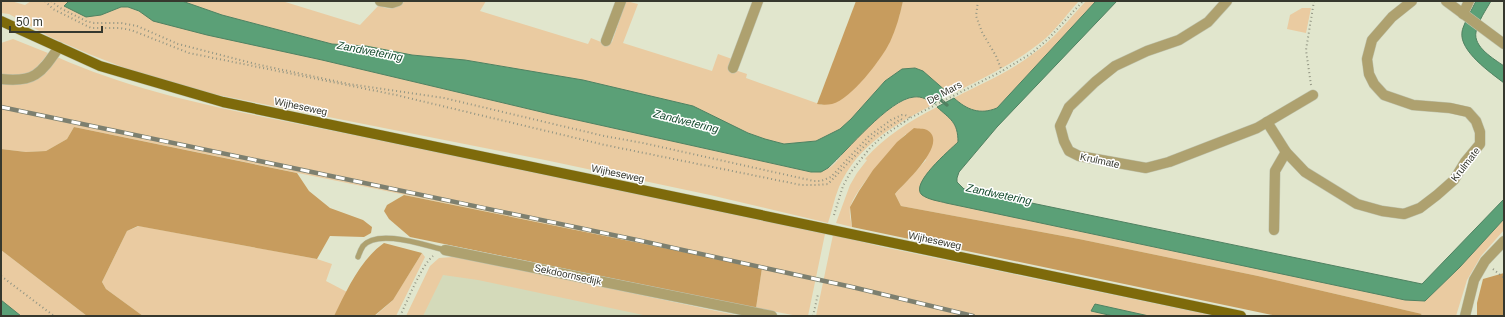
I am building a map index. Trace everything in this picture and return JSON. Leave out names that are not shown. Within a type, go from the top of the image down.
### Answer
[{"type":"main road","name":"Wijheseweg","points":[[1,21],[100,66],[223,102],[1241,316]]},
{"type":"street","points":[[380,1],[392,3],[398,1]]},
{"type":"street","points":[[606,41],[621,1]]},
{"type":"street","points":[[733,68],[758,1]]},
{"type":"street","name":"Krulmate","points":[[1227,1],[1208,22],[1179,40],[1147,51],[1115,66],[1095,82],[1070,107],[1060,126],[1064,141],[1069,151],[1080,156],[1146,168],[1169,162],[1257,128],[1313,96]]},
{"type":"street","name":"Krulmate","points":[[1267,122],[1286,152],[1306,172],[1357,204],[1382,211],[1404,214],[1420,208],[1454,180],[1465,162],[1480,144],[1480,132],[1476,121],[1468,112],[1450,108],[1413,105],[1384,95],[1374,84],[1369,74],[1367,59],[1372,40],[1392,17],[1412,1]]},
{"type":"street","points":[[1446,1],[1504,44]]},
{"type":"street","points":[[1464,15],[1469,1]]},
{"type":"street","points":[[1,78],[14,80],[26,79],[42,71],[59,47]]},
{"type":"street","points":[[1274,230],[1275,171],[1286,152]]},
{"type":"street","points":[[1465,316],[1474,280],[1483,263],[1504,241]]},
{"type":"street","name":"Sekdoornsedijk","points":[[445,250],[772,316]]},
{"type":"lane","points":[[358,257],[364,245],[376,238],[388,237],[445,250]]},
{"type":"path","points":[[45,1],[53,9],[91,28],[126,29],[189,53],[396,95],[605,145],[801,185],[828,184],[874,136],[901,119],[905,122]]},
{"type":"path","points":[[51,1],[60,8],[86,21],[94,23],[121,23],[137,26],[178,44],[260,65],[350,84],[444,98],[596,135],[643,143],[814,181],[821,181],[831,177],[869,136],[891,120],[902,115],[910,118]]},
{"type":"path","points":[[978,1],[976,16],[982,32],[996,56],[1002,71]]},
{"type":"path","name":"De Mars","points":[[834,215],[843,186],[860,160],[883,136],[910,118],[959,94],[1032,53],[1049,38],[1083,1]]},
{"type":"path","points":[[1313,96],[1306,50],[1314,1]]},
{"type":"path","points":[[400,316],[429,260],[445,250]]},
{"type":"path","points":[[1483,263],[1504,278]]},
{"type":"path","points":[[1,276],[54,316]]},
{"type":"path","points":[[813,316],[818,294]]},
{"type":"shaded area","points":[[1,1],[11,1],[25,5],[31,1],[69,1],[65,7],[101,15],[121,7],[128,7],[207,35],[322,60],[550,114],[813,172],[822,171],[832,166],[847,148],[869,126],[898,103],[907,99],[920,97],[934,104],[905,120],[879,137],[856,159],[839,187],[828,223],[710,195],[545,160],[208,93],[130,70],[50,37],[9,14],[1,13]]},
{"type":"shaded area","points":[[182,1],[282,1],[360,25],[379,5],[386,8],[393,8],[399,6],[405,1],[486,1],[480,11],[588,44],[591,38],[606,44],[612,42],[626,1],[638,4],[623,43],[712,71],[718,54],[732,59],[729,68],[747,74],[746,78],[822,105],[899,17],[903,1],[1079,1],[1059,25],[1035,47],[1000,69],[950,95],[923,71],[915,68],[902,69],[885,81],[840,129],[816,141],[784,144],[748,133],[693,106],[583,80],[465,60],[412,55],[366,46],[332,44],[222,15]]},
{"type":"shaded area","points":[[856,1],[903,1],[898,22],[890,42],[880,59],[865,78],[840,101],[832,104],[817,104]]},
{"type":"shaded area","points":[[1086,1],[1096,1],[997,108],[985,111],[974,110],[964,106],[954,98],[1025,60],[1048,42]]},
{"type":"shaded area","points":[[1302,8],[1311,8],[1306,33],[1287,29],[1290,15]]},
{"type":"shaded area","points":[[13,39],[48,53],[34,70],[29,73],[17,76],[1,74],[1,43]]},
{"type":"shaded area","points":[[57,57],[131,85],[208,105],[825,234],[808,316],[798,316],[756,308],[762,268],[74,127],[67,139],[46,151],[26,152],[1,149],[1,82],[14,83]]},
{"type":"shaded area","points":[[937,107],[950,118],[955,125],[958,135],[958,142],[928,198],[1083,232],[1405,300],[1425,301],[1460,267],[1504,219],[1504,230],[1481,256],[1467,280],[1456,316],[1419,316],[1422,314],[1258,276],[1079,239],[901,206],[895,194],[926,160],[906,134],[892,148],[858,191],[850,208],[852,227],[836,223],[850,185],[867,160],[865,159],[889,136]]},
{"type":"shaded area","points":[[74,127],[297,173],[309,191],[330,208],[363,220],[372,227],[371,233],[364,237],[330,236],[317,259],[138,226],[127,231],[102,282],[106,289],[143,316],[87,316],[1,250],[1,149],[26,152],[46,151],[67,139]]},
{"type":"shaded area","points":[[914,128],[927,130],[933,136],[933,144],[923,163],[895,194],[901,206],[1079,239],[1258,276],[1422,314],[1419,316],[1277,316],[852,227],[850,207],[859,191],[873,170],[897,142]]},
{"type":"shaded area","points":[[404,195],[762,268],[756,308],[410,237],[389,219],[384,211],[387,205]]},
{"type":"shaded area","points":[[139,226],[317,259],[332,264],[326,281],[347,292],[334,316],[143,316],[106,289],[102,282],[127,231]]},
{"type":"shaded area","points":[[833,235],[883,247],[1215,316],[1149,316],[1096,304],[1091,311],[1113,316],[816,316]]},
{"type":"shaded area","points":[[384,243],[422,253],[393,300],[374,316],[334,316],[349,286],[361,267],[375,250]]},
{"type":"shaded area","points":[[1,250],[87,316],[21,316],[1,300]]},
{"type":"shaded area","points":[[422,253],[425,257],[396,316],[375,316],[392,301]]},
{"type":"shaded area","points":[[453,257],[490,263],[740,316],[648,316],[478,280],[443,275],[423,316],[406,316],[430,266],[439,258]]},
{"type":"shaded area","points":[[443,269],[653,316],[418,316]]},
{"type":"shaded area","points":[[1504,273],[1504,316],[1477,316],[1477,303],[1483,279]]},
{"type":"water","points":[[69,1],[182,1],[222,15],[332,44],[366,46],[412,55],[465,60],[583,80],[693,106],[748,133],[784,144],[816,141],[840,129],[885,81],[902,69],[915,68],[923,71],[947,92],[934,104],[920,97],[904,100],[881,116],[828,168],[821,172],[811,172],[207,35],[153,21],[139,11],[128,7],[121,7],[101,15],[86,17],[64,6]]},
{"type":"water","points":[[1096,1],[1117,1],[997,127],[959,172],[957,182],[964,189],[1422,284],[1504,199],[1504,219],[1460,267],[1425,301],[1405,300],[946,203],[922,195],[919,190],[921,183],[932,167],[958,142],[958,135],[955,125],[937,107],[954,98],[964,106],[974,110],[985,111],[997,108]]},
{"type":"water","points":[[1476,1],[1491,1],[1478,24],[1476,37],[1481,48],[1504,66],[1504,83],[1477,61],[1465,47],[1462,39],[1462,29]]},
{"type":"water","points":[[1,300],[21,316],[1,316]]},
{"type":"water","points":[[1095,304],[1149,316],[1113,316],[1091,311]]},
{"type":"waterway","name":"Zandwetering","points":[[936,96],[947,105]]},
{"type":"railway","points":[[1,107],[637,240],[852,287],[973,316]]}]
